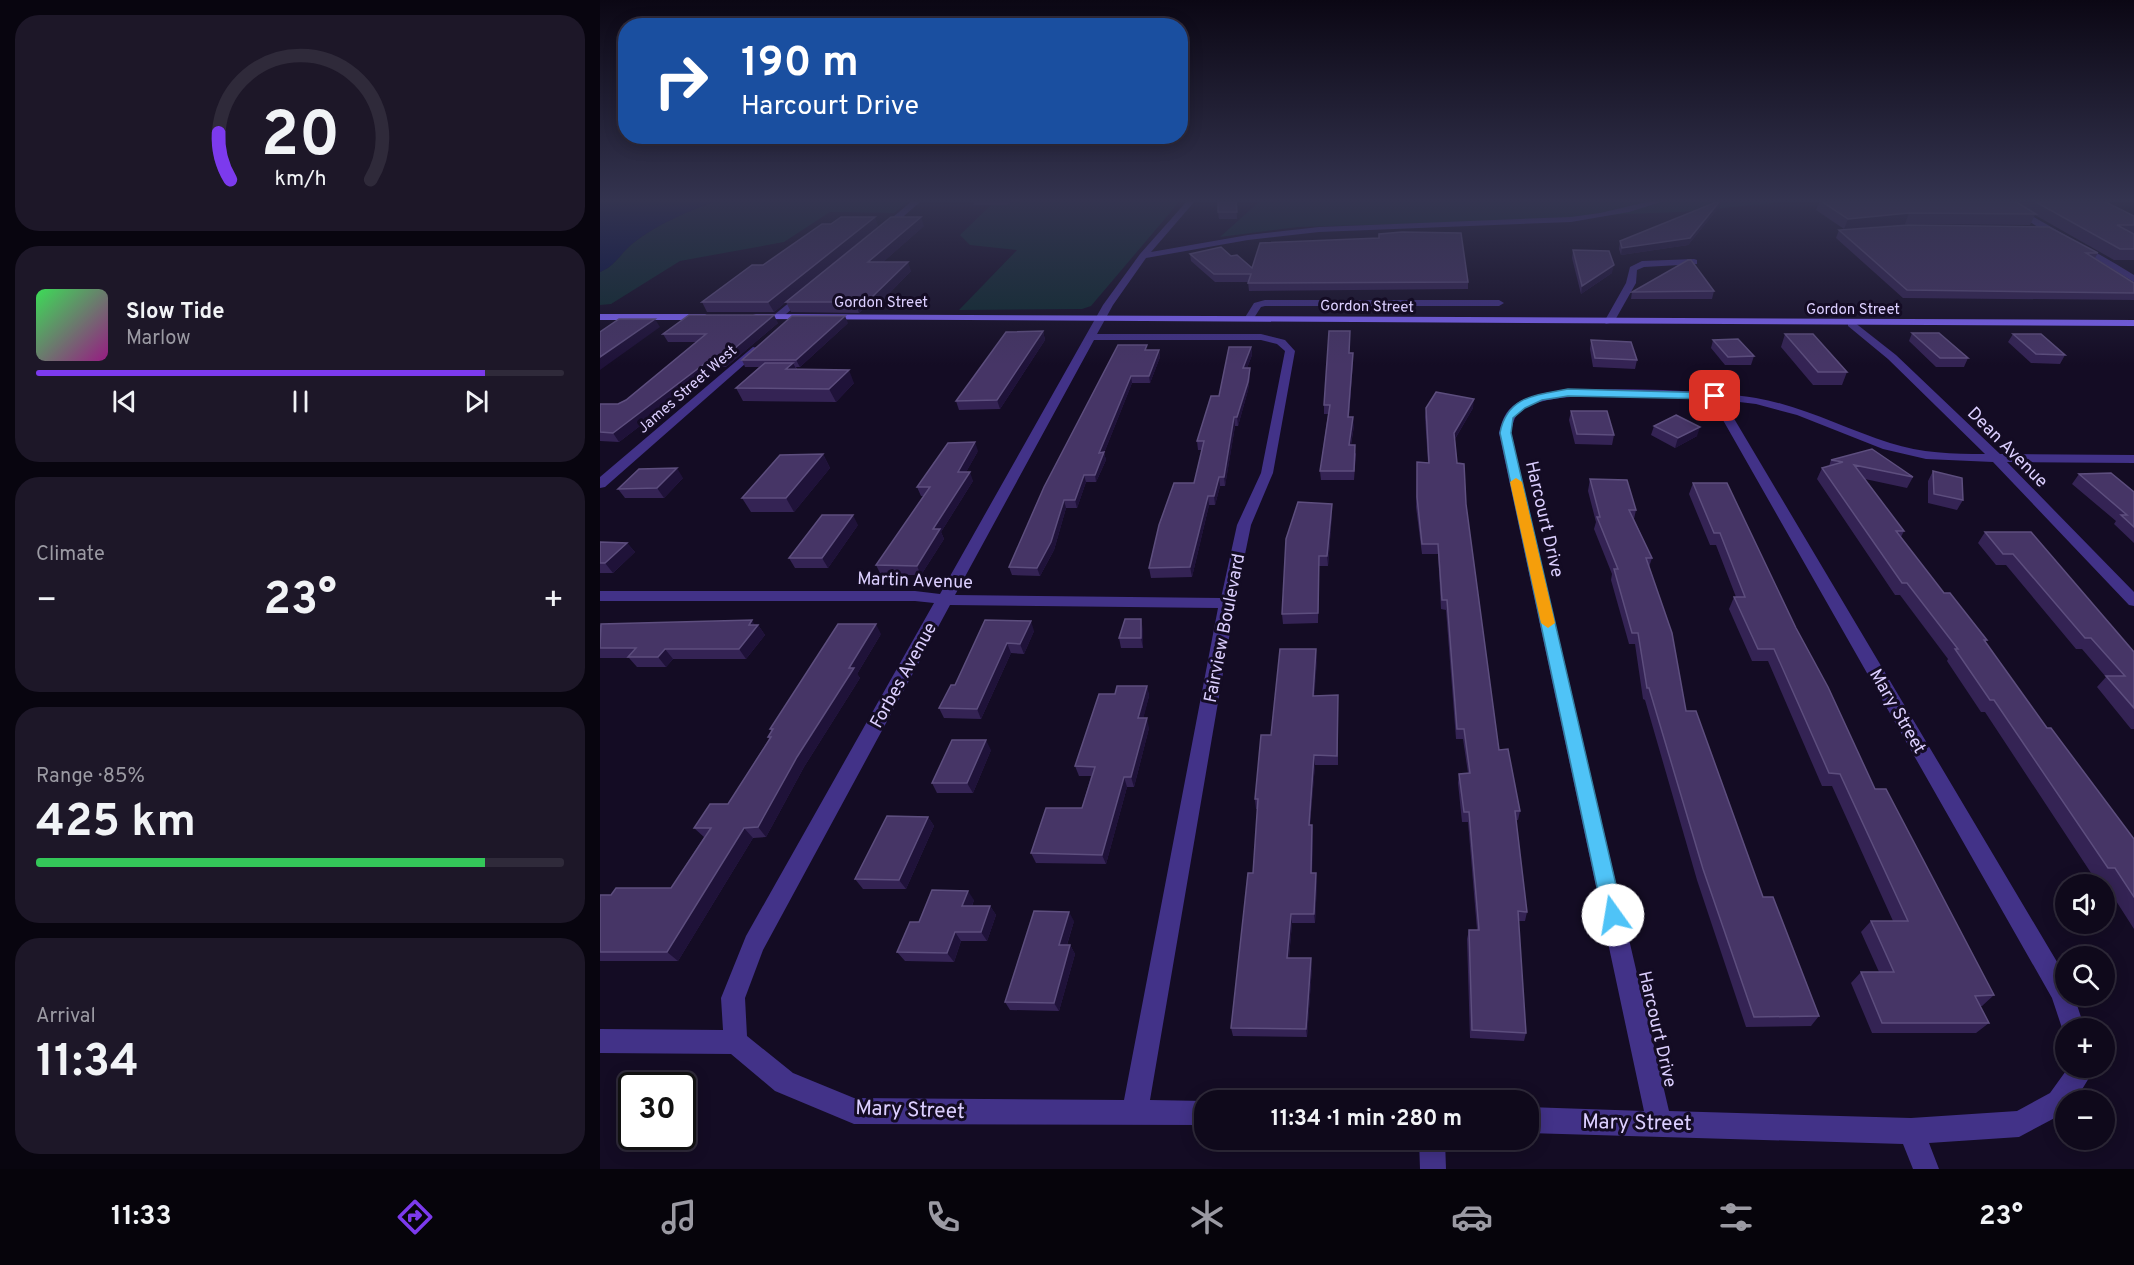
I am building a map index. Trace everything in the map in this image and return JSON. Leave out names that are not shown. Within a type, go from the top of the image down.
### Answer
[{"type":"main road","points":[[603,318],[715,317]]},
{"type":"main road","name":"Gordon Street","points":[[746,317],[1851,324],[2134,323]]},
{"type":"street","name":"Forbes Avenue","points":[[735,1042],[733,998],[754,944],[1101,318],[1143,256]]},
{"type":"street","points":[[2096,256],[2134,279]]},
{"type":"street","points":[[1609,322],[1631,283],[1633,269],[1642,264],[1694,262]]},
{"type":"street","points":[[777,317],[815,286]]},
{"type":"street","points":[[1249,319],[1257,305],[1265,303],[1499,303]]},
{"type":"street","name":"James Street West","points":[[600,484],[794,317]]},
{"type":"street","name":"Dean Avenue","points":[[1851,324],[1892,357],[1996,458],[2134,601]]},
{"type":"street","name":"Fairview Boulevard","points":[[1091,337],[1261,337],[1278,340],[1290,351],[1267,473],[1244,525],[1227,603],[1135,1111]]},
{"type":"street","name":"Harcourt Drive","points":[[1659,1122],[1505,433],[1508,417],[1521,405],[1540,397],[1568,393],[1715,396],[1756,401],[1802,413],[1887,446],[1947,457],[2134,459]]},
{"type":"street","name":"Mary Street","points":[[1715,396],[2062,993],[2070,1018]]},
{"type":"street","name":"Martin Avenue","points":[[600,596],[915,596],[945,600],[1227,603]]},
{"type":"street","points":[[600,1041],[735,1042]]},
{"type":"street","name":"Mary Street","points":[[735,1042],[784,1082],[854,1111],[1194,1113]]},
{"type":"street","name":"Mary Street","points":[[1539,1120],[1911,1131],[2019,1124],[2059,1102],[2076,1078]]},
{"type":"street","points":[[1911,1131],[1926,1169]]},
{"type":"street","points":[[1432,1150],[1433,1169]]},
{"type":"green space","points":[[620,256],[710,256],[680,261],[611,304],[600,305],[600,272]]},
{"type":"green space","points":[[1012,256],[1134,256],[1091,306],[1082,309],[959,310]]},
{"type":"shaded area","points":[[600,256],[620,256],[610,266],[600,272]]},
{"type":"building","points":[[777,256],[826,256],[768,302],[702,302],[752,265],[763,265]]},
{"type":"building","points":[[843,256],[876,256],[868,262],[908,262],[872,297],[861,297],[855,302],[786,302]]},
{"type":"building","points":[[1192,256],[1238,256],[1252,268],[1256,256],[1464,256],[1468,282],[1248,283],[1251,274],[1214,274]]},
{"type":"building","points":[[1574,256],[1611,256],[1614,265],[1582,286]]},
{"type":"building","points":[[1868,256],[2090,256],[2134,283],[2134,293],[1907,290]]},
{"type":"building","points":[[1691,260],[1714,291],[1632,292]]},
{"type":"building","points":[[689,315],[774,315],[722,359],[712,358],[613,433],[600,432],[600,404],[618,404],[626,400],[706,334],[663,334]]},
{"type":"building","points":[[792,316],[845,316],[796,360],[742,360]]},
{"type":"building","points":[[619,319],[655,319],[600,357],[600,332]]},
{"type":"building","points":[[1043,331],[997,400],[956,401],[1006,332]]},
{"type":"building","points":[[1329,331],[1350,331],[1349,353],[1353,353],[1348,417],[1353,417],[1349,445],[1355,445],[1354,471],[1320,471],[1330,405],[1324,405]]},
{"type":"building","points":[[1912,333],[1939,333],[1968,358],[1940,358]]},
{"type":"building","points":[[1785,334],[1813,334],[1847,372],[1818,372]]},
{"type":"building","points":[[2013,334],[2041,334],[2065,355],[2036,354]]},
{"type":"building","points":[[1738,339],[1754,356],[1728,357],[1713,340]]},
{"type":"building","points":[[1591,340],[1631,342],[1637,360],[1595,358]]},
{"type":"building","points":[[1118,345],[1147,345],[1145,350],[1159,350],[1149,376],[1131,376],[1099,453],[1104,452],[1095,475],[1084,475],[1075,500],[1064,500],[1051,542],[1037,568],[1009,567],[1044,487]]},
{"type":"building","points":[[1229,347],[1251,347],[1243,368],[1250,368],[1248,382],[1237,417],[1234,417],[1224,477],[1219,477],[1214,496],[1208,496],[1190,567],[1149,568],[1159,525],[1174,483],[1194,483],[1204,441],[1197,441],[1211,396],[1219,396]]},
{"type":"building","points":[[765,363],[793,363],[786,369],[849,370],[829,389],[736,388]]},
{"type":"building","points":[[1436,392],[1474,399],[1454,433],[1457,463],[1464,464],[1466,504],[1499,750],[1508,749],[1520,811],[1515,811],[1527,912],[1518,911],[1526,1033],[1472,1030],[1469,930],[1479,930],[1469,812],[1464,812],[1459,774],[1470,773],[1464,729],[1457,729],[1447,600],[1442,600],[1438,544],[1422,544],[1417,497],[1417,462],[1429,463],[1426,408]]},
{"type":"building","points":[[1571,411],[1607,411],[1614,435],[1577,434]]},
{"type":"building","points":[[1676,415],[1700,427],[1678,438],[1654,426]]},
{"type":"building","points":[[975,442],[958,472],[970,472],[933,529],[940,529],[917,566],[876,565],[930,487],[917,487],[948,443]]},
{"type":"building","points":[[1872,449],[1913,477],[1854,465],[1904,531],[1896,531],[1944,593],[1950,593],[1987,640],[1984,640],[2047,728],[2051,728],[2134,839],[2134,897],[2115,868],[2108,868],[1994,700],[1990,700],[1955,649],[1958,649],[1907,583],[1902,583],[1822,468],[1843,462],[1831,460]]},
{"type":"building","points":[[823,454],[786,498],[742,498],[780,455]]},
{"type":"building","points":[[677,468],[657,488],[618,489],[639,469]]},
{"type":"building","points":[[1933,471],[1962,478],[1963,500],[1934,494]]},
{"type":"building","points":[[2111,473],[2134,492],[2134,527],[2121,515],[2127,515],[2079,474]]},
{"type":"building","points":[[1590,479],[1627,480],[1636,510],[1629,510],[1652,558],[1646,558],[1672,633],[1686,711],[1696,711],[1763,897],[1773,897],[1819,1016],[1754,1017],[1703,869],[1649,688],[1647,688],[1638,633],[1632,633],[1614,569],[1618,569],[1597,517],[1600,517]]},
{"type":"building","points":[[1693,483],[1727,483],[1796,628],[1828,687],[1875,789],[1886,789],[1994,995],[1975,996],[1989,1023],[1882,1023],[1861,972],[1894,972],[1871,921],[1908,921],[1840,774],[1829,773],[1774,649],[1758,649],[1734,597],[1745,597],[1720,533],[1714,533]]},
{"type":"building","points":[[1298,502],[1332,504],[1327,556],[1319,556],[1318,613],[1282,614],[1286,539]]},
{"type":"building","points":[[822,515],[853,515],[822,558],[789,558]]},
{"type":"building","points":[[1985,532],[2031,532],[2134,652],[2134,708],[2106,676],[2125,676],[2091,638],[2085,638],[2013,554],[2003,554]]},
{"type":"building","points":[[600,542],[627,543],[605,563],[600,563]]},
{"type":"building","points":[[1125,619],[1141,619],[1141,638],[1119,638]]},
{"type":"building","points":[[752,620],[749,625],[758,625],[739,649],[665,649],[658,657],[628,657],[636,648],[600,648],[601,624]]},
{"type":"building","points":[[985,620],[1031,621],[1020,644],[1007,643],[977,709],[939,708],[951,685],[955,685]]},
{"type":"building","points":[[838,624],[876,624],[849,668],[854,668],[797,757],[758,827],[744,828],[667,952],[600,952],[600,895],[611,895],[616,888],[671,888],[711,828],[694,828],[710,804],[728,804],[771,737],[768,737],[773,729],[770,729]]},
{"type":"building","points":[[1280,649],[1316,649],[1313,696],[1338,695],[1337,756],[1314,755],[1309,825],[1312,825],[1311,873],[1316,873],[1314,914],[1291,914],[1287,958],[1311,958],[1306,1029],[1231,1028],[1248,873],[1253,873],[1258,799],[1255,799],[1261,735],[1271,735]]},
{"type":"building","points":[[1117,686],[1147,686],[1138,718],[1147,718],[1131,777],[1124,777],[1102,855],[1031,853],[1046,808],[1082,808],[1095,767],[1075,766],[1099,694],[1115,694]]},
{"type":"building","points":[[952,740],[986,740],[967,783],[932,783]]},
{"type":"building","points":[[887,816],[928,817],[899,880],[855,879]]},
{"type":"building","points":[[932,890],[968,891],[962,906],[990,906],[981,932],[955,932],[947,953],[897,952],[910,922],[919,922]]},
{"type":"building","points":[[1034,911],[1069,912],[1059,945],[1070,945],[1054,1003],[1005,1002]]},
{"type":"slow traffic","points":[[1516,482],[1548,623]]},
{"type":"route","points":[[1613,915],[1505,433],[1508,417],[1521,405],[1540,397],[1568,393],[1715,396]]}]
